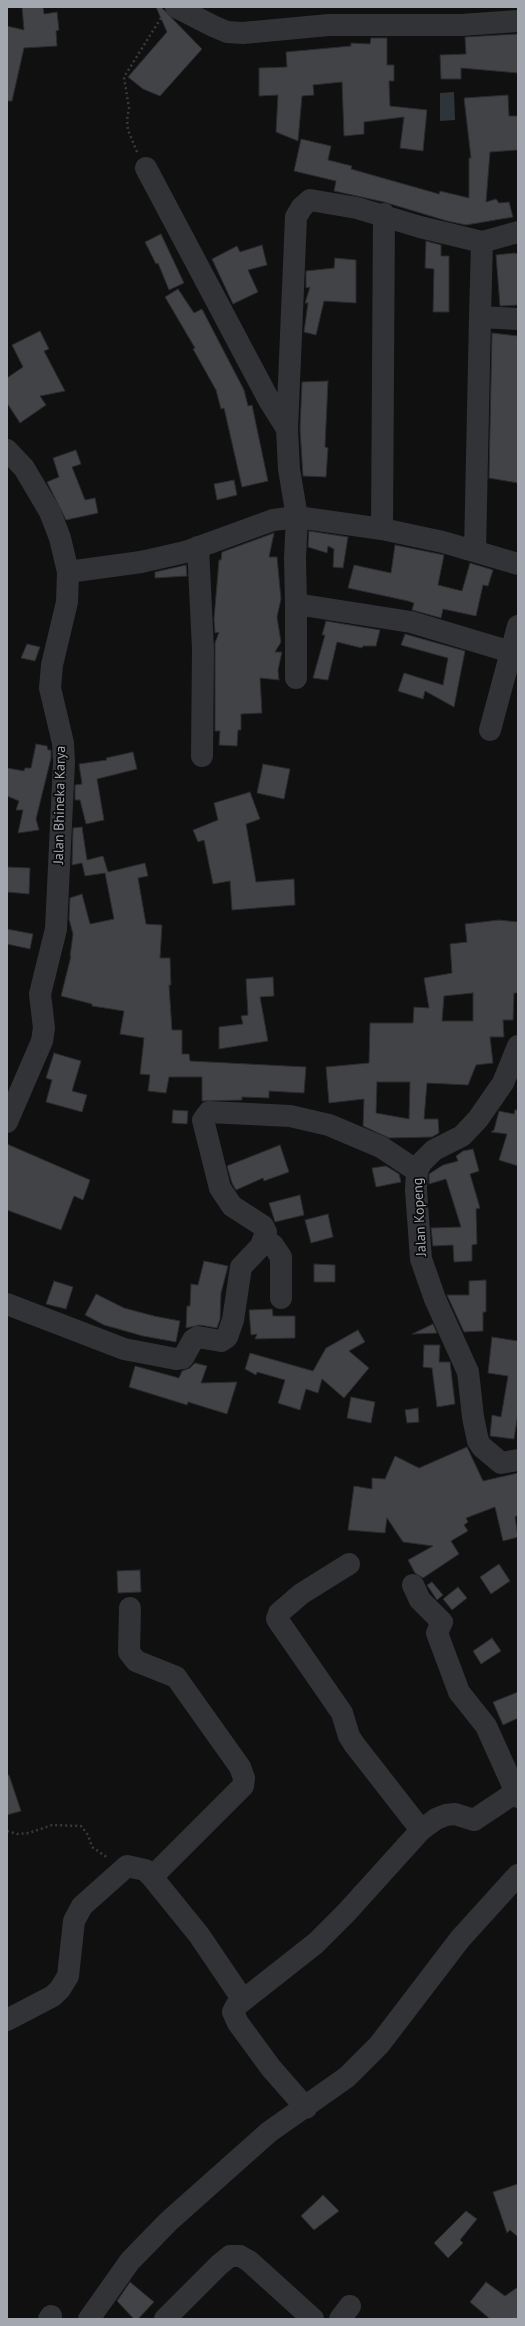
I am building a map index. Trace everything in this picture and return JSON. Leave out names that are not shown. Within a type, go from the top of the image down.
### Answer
[{"type":"street","points":[[170,10],[203,14],[226,32],[243,33],[330,16],[461,25],[518,21]]},
{"type":"street","points":[[146,168],[270,402],[287,429]]},
{"type":"street","points":[[296,678],[295,558],[297,517],[289,469],[287,429],[296,217],[302,207],[310,200],[384,214],[420,227],[482,242],[518,232]]},
{"type":"street","points":[[382,529],[384,214]]},
{"type":"street","points":[[475,551],[482,242]]},
{"type":"street","points":[[480,317],[518,319]]},
{"type":"street","name":"Jalan Bhineka Karya","points":[[7,450],[24,468],[50,512],[60,538],[68,572],[68,602],[52,665],[50,688],[63,743],[64,762],[56,929],[40,994],[44,1028],[42,1041],[7,1122]]},
{"type":"street","points":[[68,572],[141,562],[198,547],[273,520],[297,517],[382,529],[475,551],[518,564]]},
{"type":"street","points":[[198,547],[202,650],[202,756]]},
{"type":"street","points":[[296,604],[411,622],[511,652]]},
{"type":"street","points":[[490,730],[518,626]]},
{"type":"street","name":"Jalan Kopeng","points":[[518,1046],[503,1083],[478,1119],[462,1136],[434,1150],[420,1163],[417,1171],[421,1258],[435,1299],[468,1372],[473,1417],[478,1441],[482,1447],[501,1463],[518,1460]]},
{"type":"street","points":[[7,1304],[124,1349],[181,1359],[186,1354],[193,1340],[198,1337],[221,1341],[227,1337],[233,1320],[241,1267],[265,1239],[266,1232],[263,1226],[232,1206],[220,1188],[203,1120],[209,1112],[290,1116],[329,1124],[360,1136],[381,1147],[417,1171]]},
{"type":"street","points":[[265,1239],[273,1245],[281,1257],[281,1298]]},
{"type":"street","points":[[349,1564],[302,1594],[279,1613],[277,1619],[342,1713],[349,1736],[354,1744],[421,1830]]},
{"type":"street","points":[[306,2108],[271,2068],[234,2017],[234,2009],[243,2000],[316,1943],[346,1913],[421,1830],[436,1819],[446,1815],[455,1814],[474,1820],[517,1794],[510,1757],[459,1692],[437,1633],[442,1622],[420,1600],[413,1585]]},
{"type":"street","points":[[130,1608],[129,1652],[136,1661],[176,1677],[240,1767],[244,1778],[243,1786],[152,1876]]},
{"type":"street","points":[[7,2020],[53,1996],[60,1989],[68,1976],[74,1921],[82,1906],[127,1866],[145,1870],[152,1876],[195,1930],[243,2000]]},
{"type":"street","points":[[90,2319],[130,2261],[169,2221],[269,2132],[306,2108],[347,2076],[379,2045],[460,1939],[518,1875]]},
{"type":"street","points":[[165,2319],[230,2256],[240,2256],[249,2261],[313,2319]]},
{"type":"path","points":[[146,168],[128,130],[127,120],[129,108],[124,77],[170,10]]},
{"type":"path","points":[[7,1831],[17,1834],[28,1833],[52,1825],[81,1826],[88,1835],[92,1847],[108,1858],[127,1866]]},
{"type":"shaded area","points":[[454,92],[455,120],[440,121],[440,93]]},
{"type":"building","points":[[22,7],[43,7],[44,14],[57,12],[59,30],[56,31],[57,46],[24,48],[12,101],[7,101],[7,26],[24,30]]},
{"type":"building","points":[[156,7],[161,7],[202,49],[160,96],[143,89],[128,77],[167,32]]},
{"type":"building","points":[[518,34],[518,73],[461,68],[461,79],[441,79],[440,55],[466,54],[465,37]]},
{"type":"building","points":[[371,38],[387,38],[387,65],[394,65],[394,81],[389,81],[390,106],[427,110],[423,151],[400,148],[404,117],[364,122],[364,134],[344,136],[342,82],[313,85],[314,95],[302,96],[298,141],[276,132],[278,95],[259,96],[259,68],[287,67],[286,52],[351,46],[351,43],[370,44]]},
{"type":"building","points":[[508,95],[509,116],[518,116],[518,150],[490,152],[486,202],[496,199],[499,203],[509,202],[513,217],[466,225],[447,221],[384,202],[334,191],[336,181],[294,171],[301,139],[331,146],[328,160],[352,166],[351,169],[439,194],[440,191],[469,198],[469,158],[471,158],[464,98]]},
{"type":"building","points":[[161,234],[184,283],[169,290],[158,263],[156,264],[145,242]]},
{"type":"building","points":[[426,241],[441,245],[441,256],[449,256],[449,312],[433,312],[434,269],[425,268]]},
{"type":"building","points":[[262,245],[267,265],[248,270],[258,292],[233,304],[212,259],[237,246],[240,252]]},
{"type":"building","points":[[518,254],[518,305],[500,306],[496,255]]},
{"type":"building","points":[[335,258],[356,260],[356,303],[324,301],[316,335],[304,332],[308,303],[305,303],[310,287],[306,288],[306,271],[334,268]]},
{"type":"building","points":[[178,289],[194,313],[202,309],[244,390],[248,406],[252,405],[268,481],[242,487],[224,408],[221,409],[216,390],[193,349],[195,348],[165,297]]},
{"type":"building","points":[[40,331],[49,349],[44,351],[65,391],[40,396],[46,405],[20,423],[7,403],[7,378],[23,367],[12,345]]},
{"type":"building","points":[[492,333],[518,336],[518,483],[489,478]]},
{"type":"building","points":[[328,381],[325,447],[328,448],[326,477],[303,476],[300,429],[302,382]]},
{"type":"building","points":[[76,450],[81,464],[72,467],[85,500],[95,498],[98,513],[66,520],[47,482],[59,477],[53,458]]},
{"type":"building","points":[[234,480],[237,495],[217,500],[214,484]]},
{"type":"building","points":[[309,531],[348,537],[343,568],[333,567],[334,549],[328,546],[327,553],[308,547]]},
{"type":"building","points":[[274,533],[269,557],[277,557],[281,599],[277,617],[281,642],[275,652],[282,652],[278,670],[279,680],[260,678],[262,713],[241,714],[241,730],[238,730],[237,746],[219,745],[220,731],[215,731],[215,643],[219,632],[215,633],[214,619],[219,560],[221,560],[222,552]]},
{"type":"building","points":[[395,545],[444,555],[438,585],[462,591],[470,563],[493,570],[488,586],[483,585],[476,616],[443,609],[441,618],[412,610],[414,603],[408,601],[348,588],[354,565],[391,573]]},
{"type":"building","points":[[186,565],[187,576],[155,578],[155,572]]},
{"type":"building","points":[[326,621],[380,630],[376,646],[363,646],[362,648],[337,642],[328,680],[313,678],[325,635],[322,635]]},
{"type":"building","points":[[405,634],[465,651],[454,707],[425,691],[423,699],[398,691],[404,673],[443,685],[448,658],[401,645]]},
{"type":"building","points":[[27,644],[40,647],[35,661],[21,658]]},
{"type":"building","points":[[36,744],[47,746],[48,750],[51,750],[51,758],[36,819],[39,830],[18,833],[23,810],[16,810],[19,801],[7,796],[7,768],[24,771],[25,768],[31,768]]},
{"type":"building","points":[[133,752],[137,769],[97,779],[104,820],[86,824],[80,800],[75,800],[75,785],[82,784],[79,764],[107,760],[106,758]]},
{"type":"building","points":[[263,764],[290,769],[284,799],[257,793]]},
{"type":"building","points":[[250,792],[260,819],[246,824],[256,882],[294,879],[295,905],[232,910],[230,881],[213,884],[204,840],[198,842],[193,830],[218,820],[214,803]]},
{"type":"building","points":[[82,827],[87,860],[103,856],[108,872],[145,863],[148,876],[138,878],[146,924],[162,925],[160,958],[170,958],[171,985],[169,985],[172,1030],[182,1030],[182,1054],[189,1054],[190,1061],[306,1067],[304,1093],[269,1091],[269,1098],[242,1097],[242,1100],[202,1101],[202,1077],[169,1077],[166,1093],[148,1091],[150,1075],[140,1074],[144,1038],[120,1034],[124,1011],[92,1006],[92,1004],[61,996],[71,956],[73,934],[69,919],[70,898],[82,894],[90,924],[114,919],[105,873],[85,876],[82,863],[72,865],[73,828]]},
{"type":"building","points":[[7,867],[30,868],[29,894],[7,892]]},
{"type":"building","points":[[499,920],[518,922],[518,993],[514,993],[513,1020],[503,1020],[504,1037],[490,1037],[493,1063],[476,1065],[468,1085],[427,1083],[424,1119],[438,1119],[439,1133],[432,1137],[389,1138],[363,1126],[364,1099],[329,1103],[326,1067],[369,1063],[370,1023],[413,1023],[414,1007],[429,1008],[424,978],[452,973],[450,944],[467,942],[465,924]],"holes":[[[473,993],[473,1021],[442,1021],[444,996]],[[377,1082],[410,1082],[409,1119],[376,1113]]]},
{"type":"building","points":[[7,929],[33,934],[30,949],[7,944]]},
{"type":"building","points":[[273,977],[274,996],[260,997],[268,1041],[219,1049],[219,1027],[243,1024],[241,1016],[248,1015],[246,979]]},
{"type":"building","points":[[54,1053],[81,1061],[72,1091],[87,1095],[82,1112],[46,1102],[52,1080],[46,1078]]},
{"type":"building","points":[[173,1110],[188,1111],[187,1124],[172,1123]]},
{"type":"building","points":[[515,1110],[518,1110],[518,1166],[499,1160],[507,1134],[491,1132],[494,1130],[499,1111],[514,1114]]},
{"type":"building","points":[[7,1144],[90,1180],[83,1200],[74,1196],[61,1230],[7,1210]]},
{"type":"building","points":[[280,1145],[289,1172],[264,1181],[263,1178],[236,1190],[232,1183],[227,1166]]},
{"type":"building","points":[[473,1149],[479,1171],[470,1174],[480,1208],[476,1209],[477,1244],[472,1245],[472,1261],[454,1262],[453,1245],[433,1246],[431,1228],[461,1227],[446,1179],[429,1184],[429,1174],[443,1165],[458,1161],[456,1156],[463,1151]]},
{"type":"building","points":[[386,1166],[399,1174],[401,1182],[376,1187],[372,1168]]},
{"type":"building","points":[[300,1195],[304,1215],[275,1222],[269,1203]]},
{"type":"building","points":[[328,1214],[333,1237],[311,1243],[305,1220]]},
{"type":"building","points":[[204,1261],[228,1266],[221,1293],[220,1319],[217,1328],[200,1325],[186,1328],[187,1306],[190,1306],[191,1284],[198,1285]]},
{"type":"building","points":[[314,1264],[335,1265],[335,1282],[314,1282]]},
{"type":"building","points":[[486,1280],[486,1312],[483,1312],[483,1331],[464,1332],[447,1295],[469,1295],[469,1281]]},
{"type":"building","points":[[54,1281],[73,1287],[66,1309],[46,1304]]},
{"type":"building","points":[[96,1294],[124,1308],[180,1321],[176,1342],[143,1336],[104,1325],[85,1315]]},
{"type":"building","points":[[272,1309],[273,1316],[295,1316],[295,1338],[255,1339],[257,1334],[251,1335],[249,1310]]},
{"type":"building","points":[[433,1324],[437,1333],[412,1334]]},
{"type":"building","points":[[358,1330],[365,1342],[349,1351],[369,1368],[344,1398],[322,1379],[318,1393],[306,1389],[300,1410],[278,1403],[285,1380],[257,1372],[256,1375],[245,1369],[250,1353],[313,1371],[326,1348]]},
{"type":"building","points":[[492,1337],[518,1341],[518,1413],[514,1439],[490,1436],[492,1415],[501,1417],[508,1376],[488,1373]]},
{"type":"building","points":[[424,1345],[440,1345],[439,1362],[450,1362],[455,1404],[437,1407],[432,1368],[423,1367]]},
{"type":"building","points":[[195,1363],[207,1366],[201,1383],[237,1382],[227,1414],[188,1402],[187,1405],[129,1387],[135,1366],[179,1378],[182,1371],[190,1368]]},
{"type":"building","points":[[351,1397],[375,1402],[371,1423],[347,1418]]},
{"type":"building","points":[[418,1408],[419,1422],[407,1423],[405,1410]]},
{"type":"building","points":[[467,1447],[483,1481],[518,1473],[518,1515],[515,1517],[518,1537],[503,1541],[495,1507],[466,1518],[468,1522],[464,1525],[468,1531],[451,1541],[459,1554],[423,1578],[415,1573],[408,1560],[433,1546],[403,1542],[387,1518],[385,1533],[348,1530],[354,1486],[372,1489],[372,1478],[385,1479],[395,1456],[419,1468]]},
{"type":"building","points":[[499,1564],[510,1581],[491,1594],[480,1577]]},
{"type":"building","points":[[140,1570],[141,1592],[118,1593],[117,1571]]},
{"type":"building","points":[[432,1582],[443,1595],[437,1600],[427,1585]]},
{"type":"building","points":[[458,1587],[467,1598],[452,1610],[443,1599]]},
{"type":"building","points":[[492,1638],[501,1651],[481,1664],[473,1651]]},
{"type":"building","points":[[518,1692],[518,1718],[503,1725],[493,1702]]},
{"type":"building","points":[[9,1775],[21,1811],[7,1815],[7,1776]]},
{"type":"building","points":[[518,2184],[518,2237],[510,2230],[507,2233],[493,2192]]},
{"type":"building","points":[[323,2195],[339,2211],[314,2230],[301,2216]]},
{"type":"building","points":[[466,2211],[477,2219],[460,2240],[463,2243],[448,2258],[434,2243]]},
{"type":"building","points":[[130,2282],[154,2302],[138,2319],[134,2319],[117,2301]]},
{"type":"building","points":[[486,2282],[505,2296],[518,2287],[518,2319],[490,2319],[470,2302]]}]
